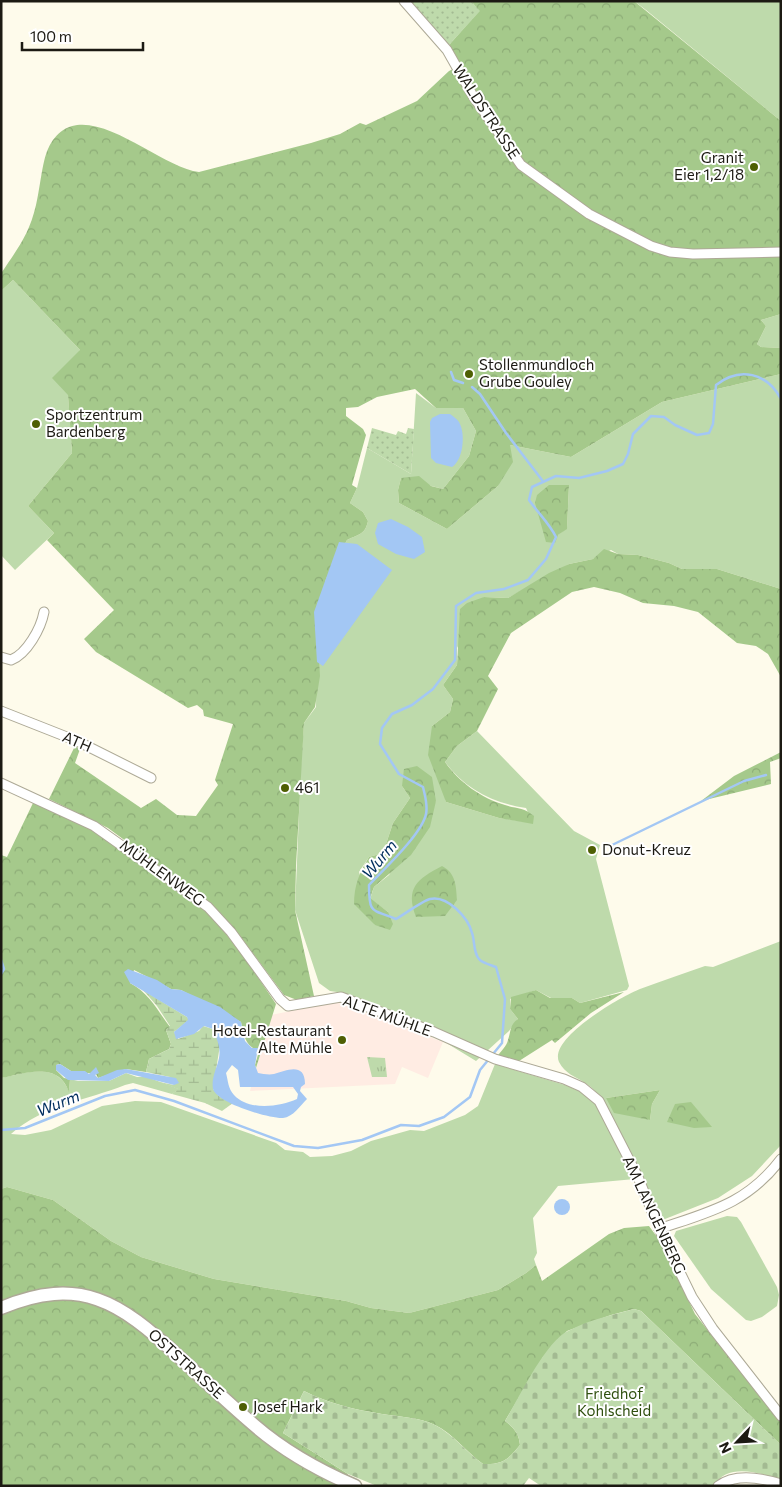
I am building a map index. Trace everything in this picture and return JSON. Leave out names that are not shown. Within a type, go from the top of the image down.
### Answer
[{"type":"street","name":"WALDSTRASSE","points":[[404,1],[447,50],[495,131],[521,165],[589,214],[650,246],[670,252],[693,254],[781,252]]},
{"type":"street","points":[[1,657],[11,660],[20,654],[39,628],[44,612]]},
{"type":"street","name":"ATH","points":[[1,711],[77,741],[151,778]]},
{"type":"street","name":"MÜHLENWEG","points":[[1,783],[103,830],[208,907],[231,932],[280,999],[288,1006]]},
{"type":"street","name":"ALTE MÜHLE","points":[[288,1006],[308,1004],[320,999],[341,997],[434,1032],[495,1060]]},
{"type":"street","name":"AM LANGENBERG","points":[[495,1060],[564,1079],[582,1086],[599,1101],[638,1177],[660,1230],[700,1310],[781,1416]]},
{"type":"street","points":[[660,1230],[735,1202],[781,1159]]},
{"type":"street","name":"OSTSTRASSE","points":[[1,1308],[37,1296],[65,1294],[94,1298],[124,1310],[156,1336],[267,1436],[300,1459],[355,1486]]},
{"type":"street","points":[[723,1484],[743,1478],[781,1484]]},
{"type":"shaded area","points":[[336,1002],[443,1042],[428,1078],[402,1067],[395,1084],[250,1091],[271,1015]]},
{"type":"green space","points":[[408,1],[471,1],[480,11],[449,45]]},
{"type":"green space","points":[[471,1],[634,1],[781,121],[781,314],[761,320],[766,326],[757,344],[761,347],[781,348],[781,374],[662,402],[571,457],[510,445],[513,462],[498,486],[447,529],[399,503],[398,490],[401,478],[419,476],[431,486],[443,489],[469,456],[476,431],[463,408],[436,408],[415,389],[377,397],[358,407],[346,408],[346,416],[363,429],[366,435],[352,485],[357,488],[350,503],[363,512],[368,521],[363,532],[347,540],[326,579],[317,630],[320,676],[315,707],[304,723],[295,910],[314,996],[297,1000],[284,995],[243,940],[202,897],[108,828],[49,799],[75,746],[80,749],[75,763],[141,808],[156,799],[177,815],[196,816],[218,785],[215,780],[233,724],[204,716],[203,710],[197,705],[188,708],[96,652],[84,639],[114,610],[47,540],[54,533],[28,506],[72,453],[68,395],[52,378],[80,350],[13,280],[1,291],[1,274],[30,225],[46,154],[61,131],[78,125],[98,127],[119,135],[182,167],[199,172],[340,134],[360,123],[366,125],[417,101],[449,71],[459,66],[449,45],[479,11]]},
{"type":"green space","points":[[634,1],[781,1],[781,121],[646,10]]},
{"type":"green space","name":"Sportzentrum Bardenberg","points":[[13,280],[80,350],[68,394],[72,453],[28,506],[54,533],[15,570],[1,555],[1,291]]},
{"type":"green space","points":[[781,314],[781,348],[761,347],[757,344],[766,326],[761,320]]},
{"type":"green space","points":[[781,374],[781,589],[717,569],[682,569],[669,563],[638,555],[618,554],[611,550],[593,559],[569,564],[508,598],[484,597],[457,648],[457,665],[443,685],[453,699],[450,712],[432,726],[446,802],[499,818],[533,823],[526,808],[502,802],[481,793],[461,780],[445,762],[457,746],[477,731],[574,831],[600,845],[596,859],[629,986],[627,990],[580,1003],[572,998],[551,998],[536,990],[510,999],[510,1009],[518,1019],[509,1031],[476,1061],[407,1019],[344,993],[330,991],[319,983],[295,910],[304,723],[316,707],[317,630],[326,579],[347,540],[361,534],[367,526],[368,521],[363,512],[350,503],[357,488],[367,448],[411,474],[416,393],[436,408],[463,408],[476,431],[469,456],[443,489],[401,478],[398,490],[399,503],[447,529],[498,486],[510,445],[571,457],[662,402]],"holes":[[[569,485],[567,528],[558,535]],[[402,786],[436,801],[389,875],[374,887],[370,899],[388,912],[375,925],[359,872],[369,857],[383,853],[393,823],[410,798]]]},
{"type":"green space","points":[[372,428],[396,435],[398,431],[406,434],[408,428],[414,429],[411,474],[367,448]]},
{"type":"green space","points":[[549,485],[569,485],[567,529],[558,535],[555,543],[546,542],[535,503],[537,495]]},
{"type":"green space","points":[[604,549],[618,554],[638,555],[669,563],[682,569],[717,569],[781,589],[781,677],[768,654],[756,646],[737,643],[698,612],[674,606],[643,603],[620,593],[594,587],[572,592],[511,633],[488,676],[498,689],[477,731],[457,746],[445,762],[464,783],[479,794],[496,802],[530,813],[534,816],[533,824],[499,818],[446,802],[428,755],[432,726],[450,712],[453,699],[443,685],[457,665],[460,609],[467,603],[484,597],[508,598],[549,573],[569,564],[593,559]]},
{"type":"green space","points":[[781,752],[781,758],[770,762],[771,784],[701,801],[734,776]]},
{"type":"green space","points":[[417,766],[432,777],[436,801],[430,827],[411,855],[374,887],[370,898],[388,912],[393,924],[390,930],[375,925],[354,904],[355,891],[365,863],[369,857],[383,853],[393,823],[410,798],[402,786],[404,769]]},
{"type":"green space","points":[[33,803],[93,829],[110,839],[207,912],[238,948],[276,1004],[256,1068],[255,1065],[259,1051],[248,1043],[244,1036],[241,1022],[181,990],[171,989],[134,970],[130,983],[148,997],[170,1027],[166,1030],[171,1044],[169,1049],[149,1059],[146,1072],[126,1069],[98,1078],[96,1074],[71,1071],[60,1064],[56,1065],[56,1070],[64,1078],[70,1079],[69,1092],[64,1082],[49,1072],[30,1072],[1,1078],[1,855],[7,857]]},
{"type":"green space","points":[[442,866],[453,876],[457,900],[445,916],[416,917],[412,899],[416,886],[426,875]]},
{"type":"green space","points":[[781,941],[781,1145],[752,1176],[718,1198],[661,1219],[602,1098],[590,1086],[564,1069],[559,1062],[559,1052],[564,1041],[575,1030],[618,1000],[640,989],[705,966],[713,967]],"holes":[[[660,1090],[652,1104],[650,1120],[606,1098]]]},
{"type":"green space","points":[[143,990],[187,1017],[189,1020],[174,1032],[178,1039],[199,1031],[203,1026],[213,1029],[220,1045],[213,1089],[219,1096],[233,1103],[222,1111],[205,1103],[172,1094],[178,1089],[159,1082],[174,1085],[170,1077],[146,1072],[149,1059],[169,1049],[171,1044],[166,1030],[170,1026],[157,1006]]},
{"type":"green space","points":[[536,990],[550,998],[572,998],[580,1003],[624,992],[591,1013],[555,1043],[552,1040],[519,1061],[496,1058],[507,1042],[512,1025],[518,1019],[510,1009],[511,997]]},
{"type":"green space","points":[[367,1057],[385,1058],[387,1077],[372,1077]]},
{"type":"green space","points":[[495,1064],[565,1085],[581,1092],[595,1103],[635,1179],[558,1186],[533,1218],[537,1253],[534,1259],[536,1265],[498,1290],[409,1313],[371,1308],[346,1301],[214,1279],[141,1257],[111,1241],[53,1200],[7,1187],[1,1189],[1,1078],[29,1072],[48,1072],[56,1075],[63,1081],[69,1091],[70,1079],[78,1081],[109,1081],[126,1073],[137,1077],[147,1077],[179,1089],[172,1094],[133,1083],[125,1085],[66,1104],[37,1116],[11,1134],[25,1135],[51,1130],[102,1106],[135,1101],[161,1102],[276,1143],[285,1150],[303,1152],[310,1157],[332,1156],[351,1151],[371,1141],[410,1130],[424,1131],[465,1115],[478,1106]]},
{"type":"green space","points":[[660,1090],[652,1104],[650,1120],[614,1113],[606,1098]]},
{"type":"green space","points":[[691,1102],[712,1127],[694,1128],[667,1122],[675,1104]]},
{"type":"green space","points":[[7,1187],[53,1200],[111,1241],[141,1257],[214,1279],[346,1301],[371,1308],[409,1313],[498,1290],[536,1265],[542,1281],[609,1234],[624,1228],[649,1226],[660,1241],[695,1314],[781,1423],[781,1445],[641,1311],[634,1309],[567,1331],[543,1357],[505,1421],[516,1431],[520,1445],[512,1454],[500,1462],[483,1464],[448,1433],[429,1422],[352,1408],[322,1399],[304,1391],[283,1433],[348,1474],[343,1486],[1,1486],[1,1189]]},
{"type":"green space","points":[[727,1216],[737,1217],[741,1222],[777,1287],[779,1295],[777,1306],[762,1317],[751,1321],[746,1320],[711,1289],[674,1236],[676,1231]]},
{"type":"green space","name":"Friedhof Kohlscheid","points":[[634,1309],[641,1311],[781,1445],[781,1480],[745,1471],[727,1474],[714,1486],[541,1486],[529,1478],[523,1486],[377,1486],[348,1474],[283,1433],[304,1391],[322,1399],[352,1408],[429,1422],[448,1434],[483,1464],[500,1462],[512,1454],[520,1445],[516,1431],[505,1421],[533,1371],[550,1346],[559,1337],[576,1327]]},
{"type":"water","points":[[440,414],[450,414],[458,421],[461,427],[463,440],[461,453],[456,464],[452,467],[436,463],[431,458],[430,422],[432,418]]},
{"type":"water","points":[[391,519],[408,527],[422,537],[425,552],[414,559],[396,554],[378,544],[375,533],[378,523]]},
{"type":"water","points":[[339,542],[357,544],[392,570],[323,666],[317,662],[314,612]]},
{"type":"water","points":[[128,969],[157,980],[171,989],[181,990],[220,1007],[241,1022],[245,1041],[252,1048],[258,1048],[255,1065],[258,1073],[272,1074],[294,1069],[299,1070],[304,1077],[305,1084],[301,1087],[300,1091],[307,1099],[293,1113],[283,1118],[256,1113],[224,1100],[213,1089],[213,1077],[219,1051],[213,1029],[204,1026],[194,1034],[176,1039],[174,1032],[188,1020],[187,1017],[130,983],[124,972]],"holes":[[[232,1065],[238,1070],[240,1087],[293,1087],[298,1094],[297,1099],[282,1104],[264,1106],[248,1104],[234,1095],[228,1084],[226,1073]]]},
{"type":"water","points":[[60,1064],[71,1071],[85,1071],[89,1074],[96,1067],[99,1073],[95,1075],[98,1078],[117,1070],[126,1069],[176,1078],[179,1083],[174,1085],[126,1073],[109,1081],[68,1080],[56,1070],[56,1065]]},
{"type":"water","points":[[562,1199],[570,1207],[562,1215],[554,1207]]},
{"type":"waterway","points":[[451,372],[454,380],[463,383]]},
{"type":"waterway","name":"Wurm","points":[[1,1130],[25,1128],[105,1096],[135,1090],[174,1101],[294,1146],[318,1148],[362,1140],[401,1125],[419,1126],[444,1117],[470,1097],[480,1070],[502,1043],[505,999],[496,967],[479,959],[470,927],[461,914],[450,904],[443,900],[430,899],[396,919],[373,910],[371,906],[369,885],[410,841],[423,822],[427,811],[423,787],[399,774],[380,744],[382,728],[392,714],[412,705],[433,689],[455,660],[456,606],[476,593],[504,589],[528,580],[546,559],[556,537],[529,500],[532,487],[556,476],[579,478],[607,471],[623,464],[628,454],[633,434],[651,416],[664,417],[675,425],[697,435],[709,433],[713,424],[716,385],[725,379],[743,374],[761,378],[775,390],[781,399]]},
{"type":"waterway","points":[[472,387],[480,394],[506,433],[542,480]]},
{"type":"waterway","points":[[610,846],[744,781],[766,775]]},
{"type":"waterway","points":[[1,960],[4,969],[1,974]]},
{"type":"place","name":"Granit Eier 1,2/18","points":[[754,167]]},
{"type":"place","name":"Stollenmundloch Grube Gouley","points":[[469,374]]},
{"type":"place","name":"Sportzentrum Bardenberg","points":[[36,424]]},
{"type":"place","name":"461","points":[[285,788]]},
{"type":"place","name":"Donut-Kreuz","points":[[592,850]]},
{"type":"place","name":"Hotel-Restaurant Alte Mühle","points":[[342,1040]]},
{"type":"place","name":"Josef Hark","points":[[243,1407]]}]
